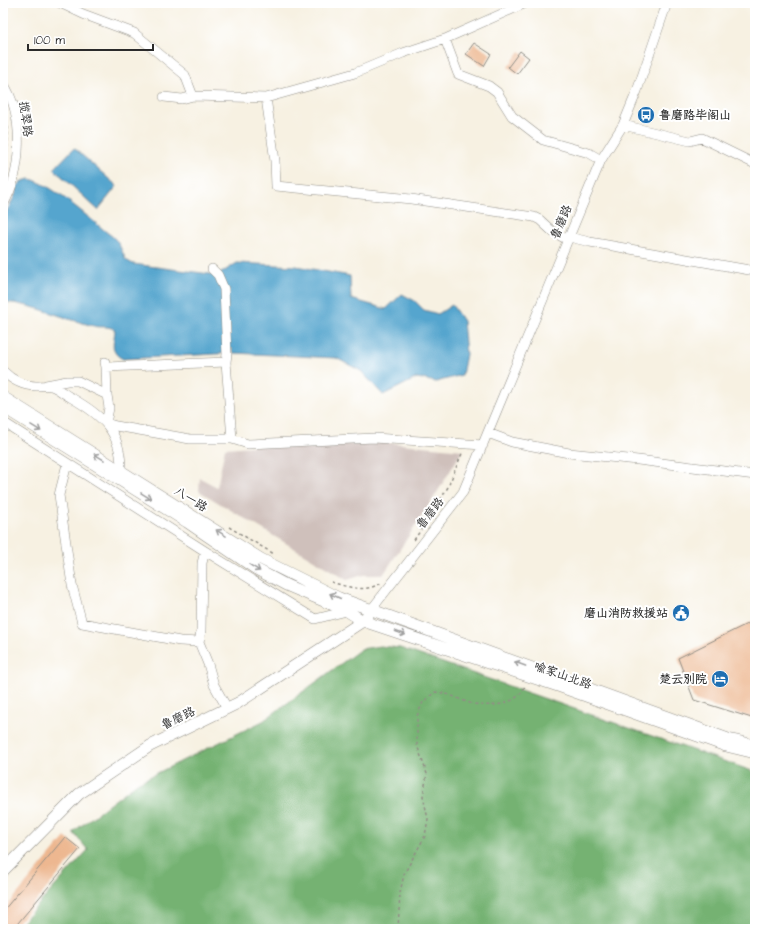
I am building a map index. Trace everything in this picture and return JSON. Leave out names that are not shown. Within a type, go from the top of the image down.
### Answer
[{"type":"main road","name":"八一路","points":[[3,397],[261,559],[339,598],[371,610]]},
{"type":"main road","name":"八一路","points":[[3,407],[187,522],[256,569],[286,585],[347,611],[363,621]]},
{"type":"main road","name":"鲁磨路","points":[[3,871],[79,794],[150,746],[238,703],[363,621],[371,610]]},
{"type":"main road","name":"喻家山北路","points":[[371,610],[728,739],[755,745]]},
{"type":"main road","name":"喻家山北路","points":[[363,621],[528,676],[726,746],[755,753]]},
{"type":"street","points":[[60,3],[83,14],[134,33],[185,75],[193,96]]},
{"type":"street","points":[[164,97],[182,99],[193,96],[266,98],[355,73],[403,53],[445,39],[526,3]]},
{"type":"street","name":"鲁磨路","points":[[371,610],[463,492],[601,160],[623,125],[637,91],[667,3]]},
{"type":"street","points":[[445,39],[458,74],[489,86],[497,92],[512,116],[543,140],[589,153],[601,160]]},
{"type":"street","name":"揽翠路","points":[[3,83],[16,120],[17,158],[16,172],[9,194],[3,205]]},
{"type":"street","points":[[266,98],[275,161],[276,186],[411,199],[534,217],[540,220],[552,232],[569,238],[755,272]]},
{"type":"street","points":[[623,125],[690,141],[702,138],[755,164]]},
{"type":"street","points":[[212,270],[218,275],[224,288],[227,354],[226,362],[232,439]]},
{"type":"street","points":[[106,423],[109,408],[106,365],[226,362]]},
{"type":"street","points":[[3,371],[9,377],[20,383],[36,386],[67,381],[78,381],[107,395]]},
{"type":"street","points":[[46,385],[54,387],[77,401],[106,423],[112,430],[117,441],[120,452],[121,471]]},
{"type":"street","points":[[3,422],[67,464],[315,619],[347,611]]},
{"type":"street","points":[[106,423],[190,439],[232,439],[248,444],[374,438],[483,445]]},
{"type":"street","points":[[488,433],[512,442],[569,453],[755,475]]},
{"type":"street","points":[[67,464],[59,494],[72,585],[82,623],[180,642],[199,642]]},
{"type":"street","points":[[205,551],[202,563],[202,632],[199,642],[208,664],[214,685],[227,708]]},
{"type":"path","points":[[3,105],[8,128],[7,164]]},
{"type":"path","points":[[410,545],[448,487],[467,444]]},
{"type":"path","points":[[229,527],[276,555]]},
{"type":"path","points":[[329,582],[365,589],[372,588],[383,581]]},
{"type":"path","points":[[398,929],[400,893],[404,874],[425,836],[428,819],[423,796],[427,774],[417,745],[417,716],[423,702],[435,692],[446,692],[470,703],[495,706],[515,699],[523,691],[528,676]]},
{"type":"shaded area","points":[[352,439],[463,450],[383,575],[363,575],[347,580],[199,491],[200,478],[217,487],[225,448]]},
{"type":"green space","points":[[380,646],[400,648],[755,772],[755,929],[16,929],[88,850],[73,832],[137,783],[263,721],[361,649]]},
{"type":"water","points":[[74,148],[117,186],[98,210],[54,169]]},
{"type":"water","points":[[30,179],[50,188],[73,204],[113,237],[118,242],[126,260],[133,264],[218,275],[237,263],[296,266],[350,276],[351,299],[386,309],[402,294],[415,301],[424,310],[438,314],[452,305],[463,321],[466,354],[462,375],[436,382],[417,378],[383,395],[361,371],[336,358],[234,353],[123,359],[116,353],[113,347],[115,330],[113,328],[96,327],[38,309],[15,303],[3,302],[3,219],[18,186],[22,181]]},
{"type":"building","points":[[474,43],[491,54],[484,66],[466,54]]},
{"type":"building","points":[[520,51],[529,58],[517,74],[508,67]]},
{"type":"building","name":"楚云别院","points":[[755,620],[755,719],[694,700],[678,658]]},
{"type":"building","points":[[65,837],[80,849],[13,929],[3,929],[3,911]]},
{"type":"place","name":"鲁磨路毕阁山","points":[[646,115]]},
{"type":"place","name":"磨山消防救援站","points":[[681,613]]},
{"type":"place","name":"楚云别院","points":[[720,679]]}]
